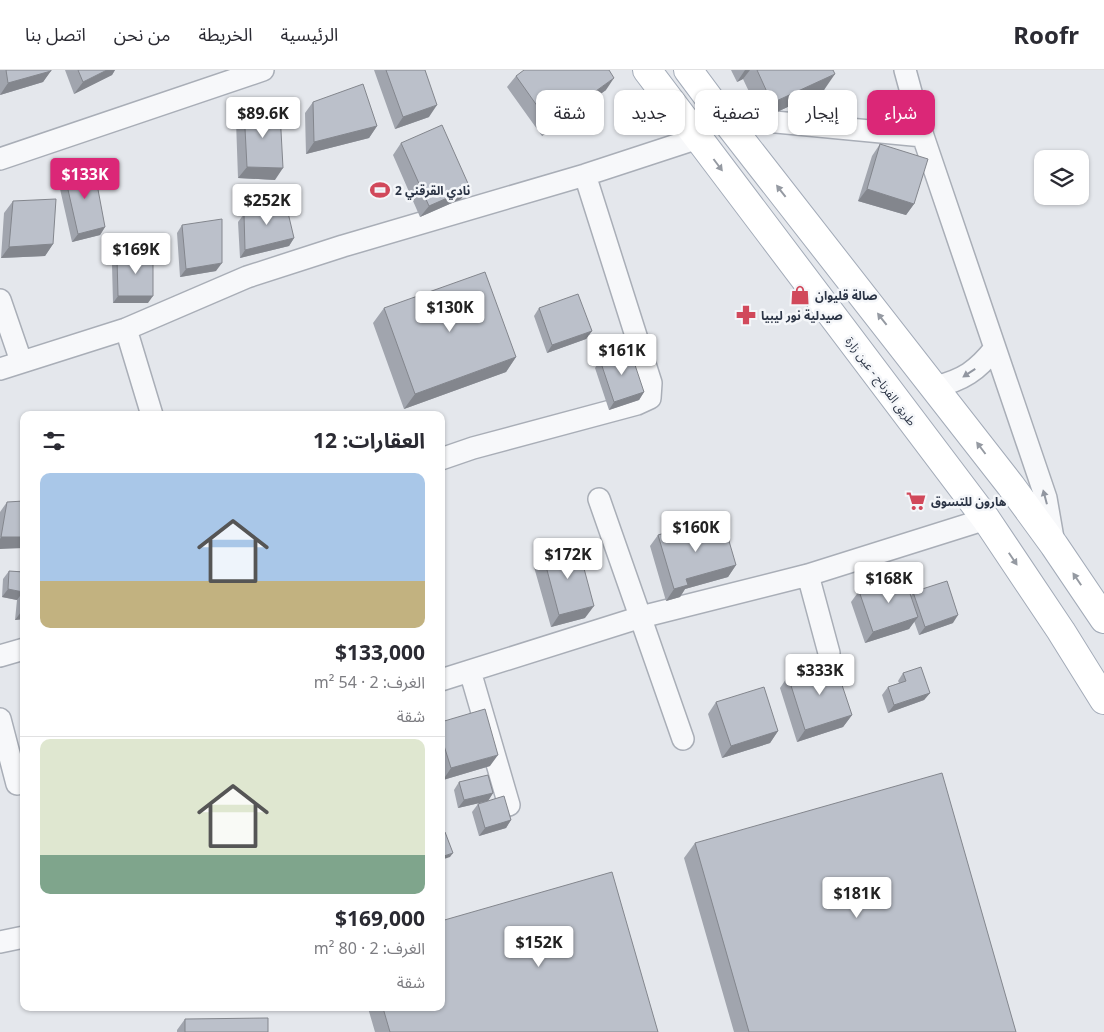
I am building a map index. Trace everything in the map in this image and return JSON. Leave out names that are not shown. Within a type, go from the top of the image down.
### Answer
[{"type":"main road","name":"طريق الفرناج - عين زارة","points":[[647,70],[986,519],[1061,631],[1104,700]]},
{"type":"main road","points":[[688,70],[703,90]]},
{"type":"main road","points":[[737,135],[935,387],[1054,545],[1104,620]]},
{"type":"street","points":[[0,159],[263,70]]},
{"type":"street","points":[[905,70],[923,136],[1046,498],[1054,545]]},
{"type":"street","points":[[778,122],[923,136]]},
{"type":"street","points":[[0,369],[126,329],[247,277],[343,246],[585,175],[698,138]]},
{"type":"street","points":[[445,458],[473,448],[644,402],[650,398],[651,383],[585,175]]},
{"type":"street","points":[[0,300],[21,362]]},
{"type":"street","points":[[126,329],[151,411]]},
{"type":"street","points":[[935,387],[953,382],[969,374],[984,362],[995,348]]},
{"type":"street","points":[[599,499],[683,740]]},
{"type":"street","points":[[445,679],[641,617],[808,575],[986,519]]},
{"type":"street","points":[[808,575],[830,653]]},
{"type":"street","points":[[0,656],[20,650]]},
{"type":"street","points":[[470,671],[509,805]]},
{"type":"street","points":[[0,718],[14,785]]},
{"type":"street","points":[[0,942],[20,938]]},
{"type":"building","points":[[6,70],[51,70],[51,71],[8,83]]},
{"type":"building","points":[[78,70],[107,70],[83,82]]},
{"type":"building","points":[[386,70],[425,70],[437,105],[403,117]]},
{"type":"building","points":[[524,70],[609,70],[614,78],[597,90],[536,90],[536,104],[516,76]]},
{"type":"building","points":[[757,70],[833,70],[835,74],[800,90],[788,90],[788,96],[778,100],[778,90],[766,90]]},
{"type":"building","points":[[363,84],[377,126],[314,142],[313,102]]},
{"type":"building","points":[[244,109],[280,112],[283,168],[247,167]]},
{"type":"building","points":[[442,125],[470,188],[429,206],[401,143]]},
{"type":"building","points":[[880,144],[928,159],[914,204],[867,189]]},
{"type":"building","points":[[94,168],[105,227],[78,234],[64,172]]},
{"type":"building","points":[[56,199],[53,244],[9,247],[13,201]]},
{"type":"building","points":[[285,200],[294,238],[245,250],[244,214]]},
{"type":"building","points":[[222,219],[222,263],[186,269],[182,225]]},
{"type":"building","points":[[153,251],[153,296],[118,296],[117,258]]},
{"type":"building","points":[[485,272],[516,357],[415,394],[384,308]]},
{"type":"building","points":[[578,294],[592,331],[552,345],[539,308]]},
{"type":"building","points":[[630,350],[644,392],[614,402],[600,360]]},
{"type":"building","points":[[20,501],[20,537],[1,537],[7,502]]},
{"type":"building","points":[[724,524],[736,565],[686,579],[688,585],[674,589],[658,535],[685,527],[688,534]]},
{"type":"building","points":[[578,546],[594,606],[559,615],[543,555]]},
{"type":"building","points":[[9,571],[20,572],[20,591],[8,589]]},
{"type":"building","points":[[904,576],[918,617],[873,632],[859,591]]},
{"type":"building","points":[[947,581],[958,615],[925,627],[913,592]]},
{"type":"building","points":[[834,661],[852,715],[805,730],[788,676]]},
{"type":"building","points":[[921,667],[930,693],[894,705],[888,687],[906,681],[903,673]]},
{"type":"building","points":[[764,687],[778,731],[731,746],[716,702]]},
{"type":"building","points":[[485,709],[498,755],[451,768],[445,749],[445,721]]},
{"type":"building","points":[[942,773],[1016,1032],[749,1032],[695,843]]},
{"type":"building","points":[[488,775],[493,793],[464,800],[459,782]]},
{"type":"building","points":[[504,796],[511,820],[485,828],[478,804]]},
{"type":"building","points":[[445,832],[453,853],[445,856]]},
{"type":"building","points":[[612,872],[658,1032],[390,1032],[384,1011],[445,1011],[445,920]]},
{"type":"building","points":[[268,1018],[268,1032],[185,1032],[185,1019]]},
{"type":"place","name":"نادي القرقني 2","points":[[380,190]]},
{"type":"place","name":"صالة قليوان","points":[[800,295]]},
{"type":"place","name":"صيدلية نور ليبيا","points":[[746,315]]},
{"type":"place","name":"هارون للتسوق","points":[[916,501]]}]
